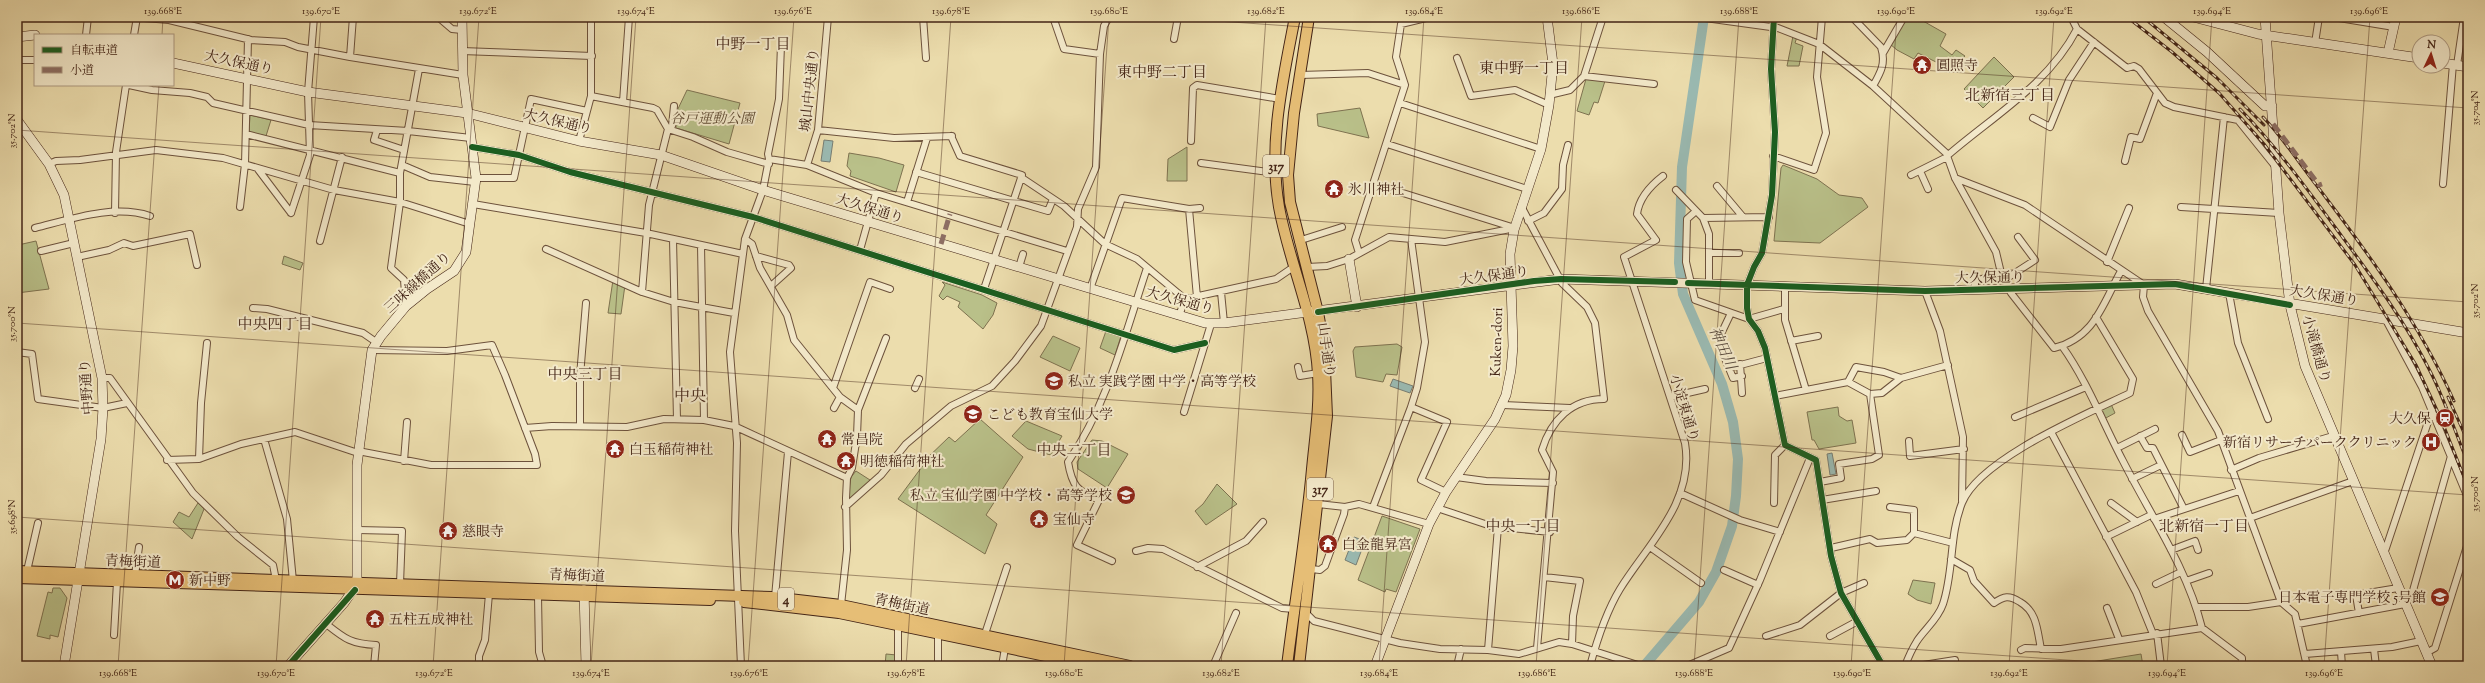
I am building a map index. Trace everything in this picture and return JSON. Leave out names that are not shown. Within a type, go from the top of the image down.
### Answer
[{"type":"main road","name":"三味線橋通り","points":[[374,346],[406,306],[427,289],[449,275],[459,265],[466,252],[476,180],[463,75],[462,17]]},
{"type":"main road","name":"山手通り","points":[[1290,666],[1294,609],[1317,431],[1318,373],[1315,347],[1307,313],[1282,222],[1276,173],[1280,99],[1295,17]]},
{"type":"main road","name":"山手通り","points":[[1299,666],[1327,416],[1327,374],[1318,312],[1298,241],[1290,202],[1288,175],[1288,156],[1309,17]]},
{"type":"main road","name":"Kuken-dori","points":[[1375,666],[1429,524],[1446,492],[1503,405],[1512,370],[1512,284],[1510,254],[1521,206],[1541,149],[1549,105],[1553,64],[1547,17]]},
{"type":"main road","points":[[2164,17],[2207,52],[2265,106],[2272,106]]},
{"type":"main road","points":[[2193,17],[2268,35],[2411,57]]},
{"type":"main road","name":"小滝橋通り","points":[[2265,17],[2268,35],[2279,213],[2290,304],[2310,380],[2432,666]]},
{"type":"main road","points":[[2388,53],[2396,17]]},
{"type":"main road","points":[[17,37],[34,35]]},
{"type":"main road","name":"大久保通り","points":[[174,62],[308,92],[467,113],[579,141],[661,155],[763,190],[1179,316],[1211,324],[1420,299],[1512,284],[1561,279],[1709,284],[1748,282],[1786,286],[1925,290],[2174,284],[2468,333]]},
{"type":"main road","points":[[2451,63],[2468,67]]},
{"type":"main road","name":"中野通り","points":[[17,120],[49,164],[60,185],[69,220],[102,378],[103,408],[100,439],[64,666]]},
{"type":"main road","points":[[1350,259],[1357,307]]},
{"type":"main road","points":[[288,666],[356,586],[358,452],[374,346]]},
{"type":"main road","name":"青梅街道","points":[[22,571],[117,582],[356,586],[400,584],[584,593],[737,598],[775,597],[841,605],[983,639],[1130,666]]},
{"type":"main road","name":"青梅街道","points":[[17,578],[135,575],[276,580],[538,596],[584,593]]},
{"type":"main road","points":[[584,593],[586,666]]},
{"type":"main road","name":"青梅街道","points":[[737,598],[839,613],[938,634],[983,639],[1005,648],[1094,666]]},
{"type":"street","points":[[86,34],[88,17]]},
{"type":"street","points":[[132,17],[169,20],[248,39],[285,42],[311,50],[463,75]]},
{"type":"street","points":[[134,34],[137,17]]},
{"type":"street","points":[[257,168],[291,214],[310,148],[308,92],[314,17]]},
{"type":"street","points":[[350,57],[353,17]]},
{"type":"street","points":[[438,17],[452,29],[462,30]]},
{"type":"street","points":[[579,141],[591,96],[591,17]]},
{"type":"street","points":[[623,102],[629,17]]},
{"type":"street","name":"城山中央通り","points":[[807,165],[818,130],[828,17]]},
{"type":"street","points":[[923,17],[926,58]]},
{"type":"street","points":[[1054,17],[1064,49],[1100,54]]},
{"type":"street","points":[[845,507],[881,476],[906,444],[951,406],[992,386],[1033,337],[1040,326],[1077,227],[1078,209],[1096,167],[1100,54],[1104,26],[1109,17]]},
{"type":"street","points":[[1174,39],[1178,17]]},
{"type":"street","points":[[1359,253],[1355,240],[1405,85],[1396,57],[1402,24],[1430,17]]},
{"type":"street","points":[[1550,95],[1570,90],[1584,76],[1603,17]]},
{"type":"street","points":[[1698,17],[1710,20],[1773,27],[1819,44],[1872,86],[1947,156],[1955,178],[1996,252],[2004,280],[2054,348],[2062,346],[2084,334],[2096,317],[2121,271]]},
{"type":"street","points":[[1774,17],[1771,69],[1774,132],[1770,217],[1762,253],[1748,282],[1746,308],[1749,319],[1758,331],[1767,358],[1785,445]]},
{"type":"street","points":[[1773,156],[1814,170],[1826,133],[1817,77],[1822,17]]},
{"type":"street","points":[[1852,17],[1881,47],[1883,53],[1883,68],[1872,86]]},
{"type":"street","points":[[1883,53],[1904,17]]},
{"type":"street","points":[[2071,17],[2077,29],[2126,68],[2134,66],[2139,69],[2165,103],[2174,107],[2238,120],[2276,167]]},
{"type":"street","points":[[2316,43],[2319,17]]},
{"type":"street","points":[[2334,17],[2394,26]]},
{"type":"street","points":[[2443,184],[2455,64],[2464,17]]},
{"type":"street","points":[[1911,175],[1920,171],[1931,162],[1947,156],[2041,80],[2066,50],[2077,29]]},
{"type":"street","points":[[240,207],[245,164],[248,39]]},
{"type":"street","points":[[2033,118],[2050,127],[2069,80],[2094,42]]},
{"type":"street","points":[[740,666],[735,531],[737,443],[734,426],[730,352],[745,239],[763,190],[769,162],[768,154],[779,99],[781,44]]},
{"type":"street","points":[[462,51],[466,49],[592,56]]},
{"type":"street","points":[[17,55],[17,60],[34,60]]},
{"type":"street","points":[[1457,58],[1471,96],[1515,90],[1549,105]]},
{"type":"street","points":[[406,306],[404,280],[391,268],[400,202],[400,173],[419,68]]},
{"type":"street","points":[[1300,75],[1368,73],[1405,85]]},
{"type":"street","points":[[1584,76],[1654,84]]},
{"type":"street","points":[[1191,141],[1193,88],[1197,85],[1280,99]]},
{"type":"street","points":[[115,213],[116,155],[126,86]]},
{"type":"street","points":[[134,86],[152,90],[190,93],[207,97],[213,103],[309,126],[408,131],[471,143],[519,155],[570,172],[753,218],[860,250],[1174,350],[1206,343]]},
{"type":"street","points":[[2125,161],[2131,137],[2140,139],[2157,93]]},
{"type":"street","points":[[591,96],[653,108],[657,110],[668,129],[693,137],[727,152],[769,162],[807,165],[876,193],[1067,251]]},
{"type":"street","points":[[402,165],[430,177],[476,180],[514,178],[531,100],[587,111]]},
{"type":"street","points":[[1400,103],[1541,149]]},
{"type":"street","points":[[642,292],[649,205],[668,129],[672,126],[674,106]]},
{"type":"street","points":[[2206,289],[2216,210],[2218,156],[2224,117]]},
{"type":"street","points":[[377,130],[374,140],[404,150]]},
{"type":"street","points":[[818,130],[894,138],[952,136],[960,156],[1022,175],[1022,178],[1064,206],[1077,220],[1105,244],[1137,259],[1185,298],[1221,292],[1276,279],[1295,266]]},
{"type":"street","points":[[246,134],[310,148],[400,173]]},
{"type":"street","points":[[907,202],[927,138]]},
{"type":"street","points":[[1387,144],[1527,189]]},
{"type":"street","points":[[1528,221],[1544,213],[1562,188],[1563,165],[1568,145]]},
{"type":"street","points":[[49,164],[56,160],[156,150],[223,158],[334,190],[400,202],[470,224]]},
{"type":"street","points":[[320,241],[342,157]]},
{"type":"street","points":[[1200,163],[1276,173]]},
{"type":"street","points":[[1920,171],[1928,184]]},
{"type":"street","points":[[916,172],[1048,211],[1053,199]]},
{"type":"street","name":"小淀東通り","points":[[1590,666],[1594,651],[1614,600],[1671,516],[1680,493],[1685,469],[1686,450],[1624,257],[1656,240],[1637,214],[1639,205],[1648,190],[1662,176]]},
{"type":"street","points":[[984,289],[1022,178]]},
{"type":"street","points":[[1955,178],[2025,205],[2107,262],[2144,285],[2143,296],[2148,311],[2210,415],[2221,440],[2281,602],[2295,614],[2307,666]]},
{"type":"street","points":[[1374,184],[1515,228]]},
{"type":"street","points":[[1717,186],[1743,216]]},
{"type":"street","points":[[1676,190],[1703,218],[1709,234],[1709,284]]},
{"type":"street","points":[[860,250],[876,193]]},
{"type":"street","points":[[1090,289],[1122,198],[1188,209],[1200,208]]},
{"type":"street","points":[[473,204],[646,233],[743,254]]},
{"type":"street","points":[[1521,206],[1561,279],[1573,296],[1586,307],[1595,323],[1604,399],[1589,399],[1570,408],[1553,426],[1542,450],[1543,455],[1554,472],[1550,532],[1537,648]]},
{"type":"street","points":[[2181,207],[2279,213]]},
{"type":"street","points":[[2107,262],[2129,208]]},
{"type":"street","points":[[1188,209],[1196,297]]},
{"type":"street","points":[[1696,211],[1686,219],[1685,245],[1689,283],[1695,300],[1749,319],[1784,309]]},
{"type":"street","points":[[35,228],[101,213],[139,212],[150,216]]},
{"type":"street","points":[[1703,218],[1743,216],[1770,217]]},
{"type":"street","points":[[1298,241],[1342,227]]},
{"type":"street","points":[[1306,267],[1327,266],[1350,259],[1389,237],[1445,242],[1515,228]]},
{"type":"street","points":[[77,257],[109,250],[124,243],[133,246],[190,234],[197,265]]},
{"type":"street","points":[[2004,280],[2035,260],[2018,236]]},
{"type":"street","points":[[673,239],[678,419]]},
{"type":"street","points":[[745,239],[752,244],[756,256],[787,315],[794,340],[840,397],[858,410]]},
{"type":"street","points":[[1373,507],[1418,388],[1425,342],[1411,239]]},
{"type":"street","points":[[40,251],[74,243]]},
{"type":"street","points":[[701,245],[704,420]]},
{"type":"street","points":[[546,249],[642,292],[674,302],[734,313]]},
{"type":"street","points":[[1709,253],[1739,253]]},
{"type":"street","points":[[1019,267],[1023,254]]},
{"type":"street","points":[[756,256],[789,265],[791,268],[771,286]]},
{"type":"street","points":[[1112,561],[1078,545],[1099,500],[1080,491],[1071,479],[1068,462],[1089,429],[1126,334],[1147,268]]},
{"type":"street","points":[[1975,289],[1975,281],[2001,273]]},
{"type":"street","points":[[833,388],[870,282],[890,289]]},
{"type":"street","points":[[1786,286],[1784,309],[1791,341],[1806,390]]},
{"type":"street","points":[[1905,666],[1917,641],[1941,609],[1948,584],[1952,542],[1962,501],[1964,450],[1940,331],[1925,290]]},
{"type":"street","points":[[1221,292],[1224,323]]},
{"type":"street","points":[[2229,293],[2238,343],[2268,419]]},
{"type":"street","points":[[1179,316],[1185,298]]},
{"type":"street","points":[[580,426],[580,376],[586,304]]},
{"type":"street","points":[[168,460],[199,459],[241,444],[295,432],[358,452],[430,465],[537,465],[525,428],[492,345],[447,351],[374,346],[363,333],[267,309],[253,308]]},
{"type":"street","points":[[1721,334],[1731,313]]},
{"type":"street","points":[[1962,501],[1987,471],[2006,457],[2051,432],[2130,393],[2133,379],[2096,317]]},
{"type":"street","points":[[2386,320],[2396,336],[2432,410],[2468,498]]},
{"type":"street","points":[[1184,412],[1211,324]]},
{"type":"street","points":[[1791,341],[1818,336]]},
{"type":"street","points":[[841,605],[847,550],[845,507],[848,478],[852,468],[857,436],[858,410],[886,338]]},
{"type":"street","points":[[199,459],[207,343]]},
{"type":"street","points":[[2062,346],[2079,370],[2132,479],[2171,550],[2197,607],[2202,628],[2242,658],[2242,666]]},
{"type":"street","points":[[17,352],[32,354],[38,399],[103,408],[127,403]]},
{"type":"street","points":[[1724,356],[1733,378],[1742,376]]},
{"type":"street","points":[[1729,368],[1767,358]]},
{"type":"street","points":[[1740,364],[1742,393]]},
{"type":"street","points":[[1775,396],[1848,382],[1870,394],[1882,393],[1900,378],[1948,365]]},
{"type":"street","points":[[1848,382],[1854,369],[1860,366],[1900,378]]},
{"type":"street","points":[[1298,367],[1300,376],[1318,373]]},
{"type":"street","points":[[102,378],[110,378],[168,460],[200,501],[238,537],[273,565],[276,580]]},
{"type":"street","points":[[914,388],[919,379]]},
{"type":"street","points":[[2015,417],[2086,387]]},
{"type":"street","points":[[1670,397],[1705,389]]},
{"type":"street","points":[[1820,482],[1841,478],[1839,464],[1872,459],[1879,455],[1870,394]]},
{"type":"street","points":[[834,408],[840,397]]},
{"type":"street","points":[[1503,405],[1570,408]]},
{"type":"street","points":[[1410,407],[1447,422],[1421,480],[1446,492]]},
{"type":"street","points":[[2384,555],[2432,410]]},
{"type":"street","points":[[525,428],[580,426],[627,427],[664,419],[704,420],[734,426],[788,452],[848,478]]},
{"type":"street","points":[[404,461],[407,422]]},
{"type":"street","points":[[2117,448],[2155,429]]},
{"type":"street","points":[[2051,432],[2136,592],[2155,634],[2161,666]]},
{"type":"street","points":[[2182,435],[2190,452],[2221,440]]},
{"type":"street","points":[[2140,436],[2146,448],[2153,448],[2184,510]]},
{"type":"street","points":[[2231,470],[2259,458],[2333,436]]},
{"type":"street","points":[[264,439],[287,519],[293,581]]},
{"type":"street","points":[[1910,441],[1910,456],[1964,450]]},
{"type":"street","points":[[1785,445],[1816,460],[1830,548],[1841,593],[1856,622],[1883,666]]},
{"type":"street","points":[[1774,502],[1775,455],[1785,445]]},
{"type":"street","points":[[775,597],[788,452]]},
{"type":"street","points":[[2298,624],[2405,604],[2412,594],[2451,456]]},
{"type":"street","points":[[1691,665],[1729,648],[1758,585],[1810,458]]},
{"type":"street","points":[[2132,479],[2161,465]]},
{"type":"street","points":[[1456,477],[1486,481],[1553,483]]},
{"type":"street","points":[[2250,518],[2353,481]]},
{"type":"street","points":[[1822,500],[1876,490]]},
{"type":"street","points":[[2106,537],[2137,522],[2184,510],[2239,491]]},
{"type":"street","points":[[1680,493],[1729,516],[1780,532]]},
{"type":"street","points":[[2111,503],[2137,522]]},
{"type":"street","points":[[1318,504],[1345,507],[1359,504],[1429,524]]},
{"type":"street","points":[[1311,569],[1320,570],[1325,566],[1344,514],[1345,507]]},
{"type":"street","points":[[1830,548],[1870,539],[1877,543],[1907,540],[1914,533],[1914,510],[1890,507]]},
{"type":"street","points":[[1438,508],[1467,519],[1498,528],[1550,532]]},
{"type":"street","points":[[22,571],[38,522]]},
{"type":"street","points":[[1197,567],[1246,541],[1263,522]]},
{"type":"street","points":[[1488,650],[1498,528]]},
{"type":"street","points":[[358,530],[402,531],[400,584]]},
{"type":"street","points":[[1914,533],[1952,542]]},
{"type":"street","points":[[2171,550],[2195,541],[2198,550]]},
{"type":"street","points":[[2426,653],[2435,648],[2468,543]]},
{"type":"street","points":[[135,575],[139,546]]},
{"type":"street","points":[[1650,547],[1701,583]]},
{"type":"street","points":[[1136,552],[1148,548],[1163,549],[1282,608],[1294,609]]},
{"type":"street","points":[[1951,559],[1970,570],[1974,582],[1994,603],[2004,597],[2011,596],[2030,608],[2034,616],[2042,648]]},
{"type":"street","points":[[983,639],[1007,567]]},
{"type":"street","points":[[1724,570],[1758,585]]},
{"type":"street","points":[[2156,584],[2181,572]]},
{"type":"street","points":[[2186,581],[2209,573]]},
{"type":"street","points":[[1544,577],[1580,581],[1573,616],[1572,644]]},
{"type":"street","points":[[114,635],[117,582]]},
{"type":"street","points":[[1766,636],[1800,625],[1841,593],[1864,583]]},
{"type":"street","points":[[2358,613],[2356,595],[2398,588]]},
{"type":"street","points":[[479,666],[479,656],[486,640],[489,594]]},
{"type":"street","points":[[538,596],[540,652],[543,666]]},
{"type":"street","points":[[2197,607],[2248,607],[2281,602]]},
{"type":"street","points":[[2107,608],[2119,640]]},
{"type":"street","points":[[1213,666],[1236,613]]},
{"type":"street","points":[[1306,613],[1314,621],[1412,646],[1488,650],[1520,654],[1560,642],[1572,644],[1640,666]]},
{"type":"street","points":[[1830,636],[1856,622]]},
{"type":"street","points":[[325,623],[342,638],[352,642],[376,645],[374,666]]},
{"type":"street","points":[[898,626],[898,666]]},
{"type":"street","points":[[2021,650],[2025,648],[2061,649],[2202,628]]},
{"type":"street","points":[[938,634],[938,666]]},
{"type":"street","points":[[2305,654],[2341,652],[2421,641]]},
{"type":"street","points":[[1002,666],[1005,648]]},
{"type":"street","points":[[2374,648],[2376,666]]},
{"type":"street","points":[[1457,666],[1461,649]]},
{"type":"street","points":[[2341,652],[2342,666]]},
{"type":"street","points":[[1917,666],[1955,660],[1954,666]]},
{"type":"green space","points":[[1907,17],[1916,17],[1946,34],[1940,46],[1952,55],[1956,50],[1965,56],[1949,73],[1946,70],[1948,68],[1918,53],[1914,59],[1897,50],[1890,44]]},
{"type":"green space","points":[[1793,36],[1797,37],[1795,43],[1803,46],[1799,66],[1787,66]]},
{"type":"green space","points":[[1994,57],[2014,77],[1983,108],[1964,89]]},
{"type":"green space","points":[[1586,79],[1605,81],[1598,103],[1594,102],[1589,115],[1577,111]]},
{"type":"green space","name":"谷戸運動公園","points":[[687,90],[740,103],[729,144],[676,128],[676,113]]},
{"type":"green space","points":[[1360,108],[1369,138],[1318,126],[1317,114]]},
{"type":"green space","points":[[250,115],[271,120],[266,136],[249,132]]},
{"type":"green space","points":[[1187,147],[1187,181],[1167,181],[1168,159]]},
{"type":"green space","points":[[849,153],[879,158],[904,165],[896,192],[850,176],[851,171],[847,166]]},
{"type":"green space","points":[[1783,165],[1817,179],[1839,195],[1862,198],[1868,207],[1820,243],[1774,241],[1781,168]]},
{"type":"green space","points":[[36,241],[49,289],[17,293],[18,245]]},
{"type":"green space","points":[[284,256],[303,263],[300,270],[282,264]]},
{"type":"green space","points":[[613,280],[625,285],[621,314],[608,313]]},
{"type":"green space","points":[[942,282],[982,295],[997,303],[993,315],[983,329],[958,307],[960,302],[947,296],[943,300],[939,296],[945,285]]},
{"type":"green space","points":[[1106,331],[1121,336],[1115,355],[1100,348]]},
{"type":"green space","points":[[1053,336],[1080,348],[1070,371],[1040,357]]},
{"type":"green space","points":[[1397,344],[1402,347],[1397,375],[1386,374],[1383,382],[1356,377],[1353,351],[1355,347]]},
{"type":"green space","points":[[2111,404],[2115,413],[2104,419],[2100,410]]},
{"type":"green space","points":[[1838,407],[1839,416],[1847,421],[1852,420],[1856,443],[1819,449],[1814,440],[1812,440],[1807,412]]},
{"type":"green space","points":[[980,419],[1023,457],[986,515],[997,524],[985,554],[898,499],[924,464],[922,463],[949,437],[955,442]]},
{"type":"green space","points":[[1026,421],[1062,436],[1051,455],[1028,449],[1012,436]]},
{"type":"green space","points":[[1092,440],[1102,441],[1128,454],[1107,488],[1078,469],[1077,462]]},
{"type":"green space","points":[[856,471],[870,480],[870,483],[850,501],[847,499],[851,477]]},
{"type":"green space","points":[[1217,484],[1237,504],[1206,525],[1195,511],[1203,504]]},
{"type":"green space","points":[[198,503],[204,509],[192,539],[173,522],[179,512],[189,517]]},
{"type":"green space","points":[[1382,516],[1420,529],[1396,592],[1386,589],[1385,592],[1358,580]]},
{"type":"green space","points":[[1913,580],[1935,583],[1931,604],[1917,600],[1908,594]]},
{"type":"green space","points":[[53,588],[60,588],[67,598],[58,637],[50,635],[50,639],[37,636],[48,592],[52,593]]},
{"type":"green space","points":[[886,654],[897,655],[896,666],[885,666]]},
{"type":"green space","points":[[2141,654],[2143,666],[2067,666]]},
{"type":"water","points":[[824,140],[833,141],[830,162],[821,161]]},
{"type":"water","points":[[1393,379],[1413,386],[1410,393],[1390,386]]},
{"type":"water","points":[[1832,453],[1836,474],[1830,475],[1827,454]]},
{"type":"water","points":[[1354,537],[1365,541],[1356,565],[1345,560]]},
{"type":"waterway","name":"神田川","points":[[1644,666],[1699,602],[1716,572],[1732,526],[1736,496],[1738,459],[1733,422],[1722,384],[1683,294],[1679,263],[1682,167],[1704,17]]},
{"type":"railway","points":[[2127,17],[2172,52],[2219,93],[2264,144],[2355,265],[2416,365],[2441,419],[2468,487]]},
{"type":"railway","points":[[2143,17],[2217,78],[2264,125]]},
{"type":"railway","points":[[2240,109],[2278,151],[2386,297],[2420,352],[2435,382],[2468,463]]},
{"type":"railway","points":[[2263,117],[2284,142],[2374,263],[2425,344],[2454,401]]},
{"type":"railway","points":[[2448,397],[2468,442]]},
{"type":"marked path","points":[[2273,124],[2319,185],[2322,184]]},
{"type":"marked path","points":[[941,244],[950,214]]},
{"type":"cycle path","points":[[1774,17],[1771,69],[1775,132],[1772,195],[1762,253],[1754,267],[1747,285],[1747,308],[1749,319],[1758,331],[1765,348],[1785,445],[1816,460],[1831,556],[1841,593],[1883,666]]},
{"type":"cycle path","points":[[472,147],[519,155],[570,172],[753,217],[1174,350],[1205,343]]},
{"type":"cycle path","points":[[1318,312],[1534,281],[1561,279],[1675,282]]},
{"type":"cycle path","points":[[1688,283],[1925,291],[2175,284],[2290,305]]},
{"type":"cycle path","points":[[288,666],[355,590]]},
{"type":"place","name":"圓照寺","points":[[1922,65]]},
{"type":"place","name":"氷川神社","points":[[1334,189]]},
{"type":"place","name":"私立 実践学園 中学・高等学校","points":[[1054,381]]},
{"type":"place","name":"こども教育宝仙大学","points":[[973,414]]},
{"type":"place","name":"大久保","points":[[2445,418]]},
{"type":"place","name":"常昌院","points":[[827,439]]},
{"type":"place","name":"新宿リサーチパーククリニック","points":[[2431,442]]},
{"type":"place","name":"白玉稲荷神社","points":[[615,449]]},
{"type":"place","name":"明徳稲荷神社","points":[[846,461]]},
{"type":"place","name":"私立 宝仙学園 中学校・高等学校","points":[[1126,495]]},
{"type":"place","name":"宝仙寺","points":[[1039,519]]},
{"type":"place","name":"慈眼寺","points":[[448,531]]},
{"type":"place","name":"白金龍昇宮","points":[[1328,544]]},
{"type":"place","name":"新中野","points":[[175,580]]},
{"type":"place","name":"日本電子専門学校 5号館","points":[[2440,597]]},
{"type":"place","name":"五柱五成神社","points":[[375,619]]},
{"type":"district","name":"中野一丁目","points":[[753,44]]},
{"type":"district","name":"東中野一丁目","points":[[1524,68]]},
{"type":"district","name":"東中野二丁目","points":[[1162,72]]},
{"type":"district","name":"北新宿三丁目","points":[[2010,95]]},
{"type":"district","name":"中央四丁目","points":[[275,324]]},
{"type":"district","name":"中央三丁目","points":[[585,374]]},
{"type":"district","name":"中央","points":[[690,395]]},
{"type":"district","name":"中央二丁目","points":[[1074,450]]},
{"type":"district","name":"中央一丁目","points":[[1523,526]]},
{"type":"district","name":"北新宿一丁目","points":[[2204,526]]}]
